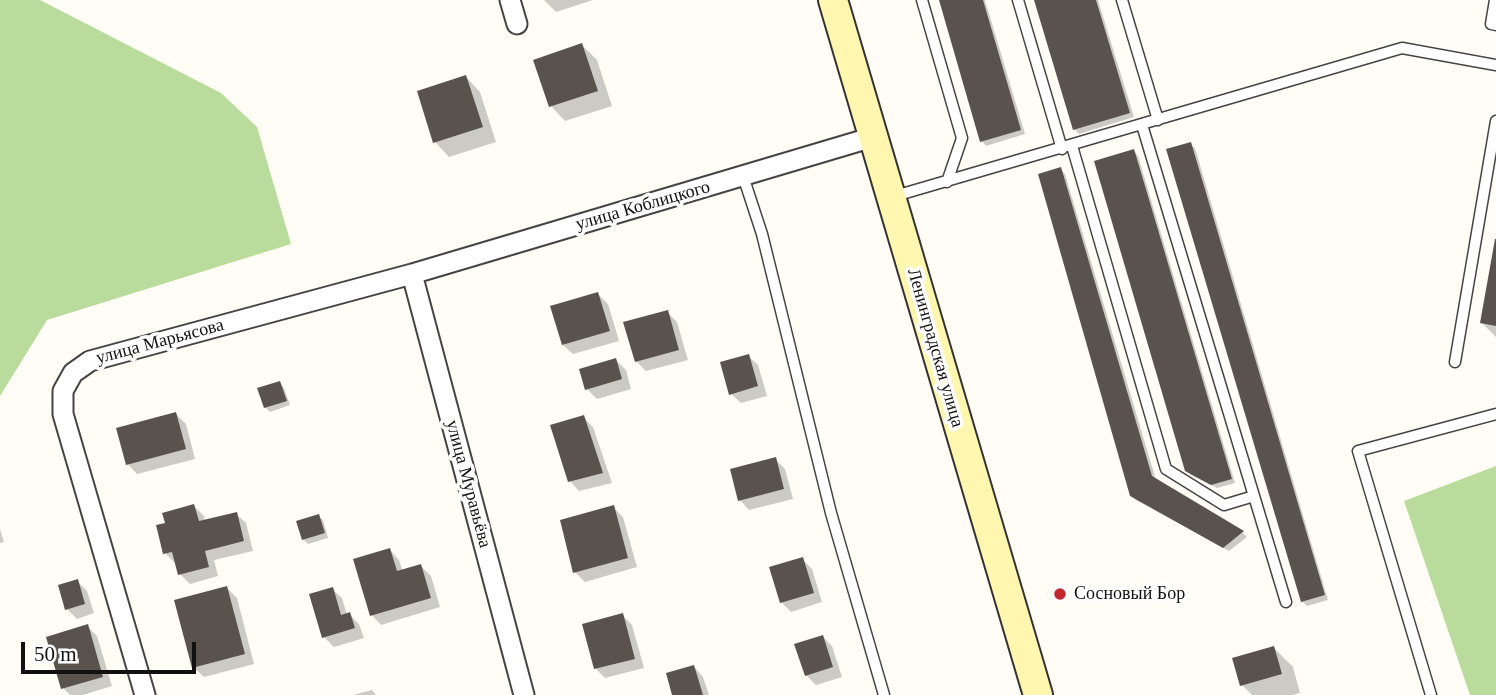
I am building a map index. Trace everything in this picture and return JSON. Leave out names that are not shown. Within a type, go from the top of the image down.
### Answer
[{"type":"main road","name":"Ленинградская улица","points":[[833,0],[1038,695]]},
{"type":"street","points":[[510,0],[517,24]]},
{"type":"street","name":"улица Коблицкого","points":[[412,274],[873,137]]},
{"type":"street","name":"улица Марьясова","points":[[145,695],[63,414],[63,391],[73,373],[90,361],[412,274]]},
{"type":"street","name":"улица Муравьёва","points":[[412,274],[524,695]]},
{"type":"lane","points":[[922,0],[962,138],[947,182]]},
{"type":"lane","points":[[1018,0],[1067,147],[1166,469],[1224,505],[1254,496]]},
{"type":"lane","points":[[1122,0],[1158,120]]},
{"type":"lane","points":[[1495,0],[1491,24],[1496,25]]},
{"type":"lane","points":[[891,198],[1402,48],[1496,65]]},
{"type":"lane","points":[[1455,362],[1496,121]]},
{"type":"lane","points":[[1142,125],[1286,602]]},
{"type":"lane","points":[[743,176],[762,234],[831,513],[884,695]]},
{"type":"lane","points":[[1431,695],[1358,451],[1496,414]]},
{"type":"green space","points":[[0,0],[40,0],[221,93],[257,127],[291,244],[47,320],[0,396]]},
{"type":"green space","points":[[1496,466],[1496,695],[1470,695],[1404,501]]},
{"type":"building","points":[[939,0],[983,0],[1021,130],[980,142]]},
{"type":"building","points":[[1034,0],[1096,0],[1130,113],[1073,130]]},
{"type":"building","points":[[582,43],[598,91],[549,107],[533,60]]},
{"type":"building","points":[[466,75],[483,127],[433,143],[417,91]]},
{"type":"building","points":[[1191,142],[1325,595],[1301,602],[1166,149]]},
{"type":"building","points":[[1134,149],[1232,479],[1211,485],[1185,471],[1094,161]]},
{"type":"building","points":[[1061,167],[1152,476],[1244,531],[1223,548],[1130,496],[1038,174]]},
{"type":"building","points":[[1496,239],[1496,326],[1480,323]]},
{"type":"building","points":[[598,292],[610,331],[562,345],[550,306]]},
{"type":"building","points":[[668,310],[679,350],[635,362],[623,322]]},
{"type":"building","points":[[749,354],[758,386],[729,395],[720,362]]},
{"type":"building","points":[[616,358],[622,379],[585,390],[579,369]]},
{"type":"building","points":[[280,381],[287,401],[264,408],[257,388]]},
{"type":"building","points":[[176,412],[186,449],[126,465],[116,428]]},
{"type":"building","points":[[584,415],[603,473],[568,482],[550,425]]},
{"type":"building","points":[[776,457],[784,489],[738,501],[730,469]]},
{"type":"building","points":[[194,504],[199,521],[237,512],[244,541],[205,551],[209,567],[178,575],[172,552],[163,554],[156,525],[165,523],[162,513]]},
{"type":"building","points":[[614,505],[628,558],[573,573],[560,520]]},
{"type":"building","points":[[319,514],[325,533],[302,540],[296,521]]},
{"type":"building","points":[[390,548],[397,571],[421,564],[431,598],[370,616],[353,559]]},
{"type":"building","points":[[803,557],[814,593],[780,603],[769,567]]},
{"type":"building","points":[[78,579],[85,604],[65,610],[58,585]]},
{"type":"building","points":[[227,586],[245,654],[192,668],[174,600]]},
{"type":"building","points":[[333,587],[341,615],[350,612],[355,628],[322,638],[309,594]]},
{"type":"building","points":[[623,613],[635,659],[594,669],[582,624]]},
{"type":"building","points":[[88,624],[103,677],[61,689],[46,637]]},
{"type":"building","points":[[823,635],[833,667],[805,676],[794,644]]},
{"type":"building","points":[[1274,646],[1282,674],[1240,686],[1232,658]]},
{"type":"building","points":[[694,665],[703,695],[672,695],[666,673]]},
{"type":"place","name":"Сосновый Бор","points":[[1060,594]]}]
